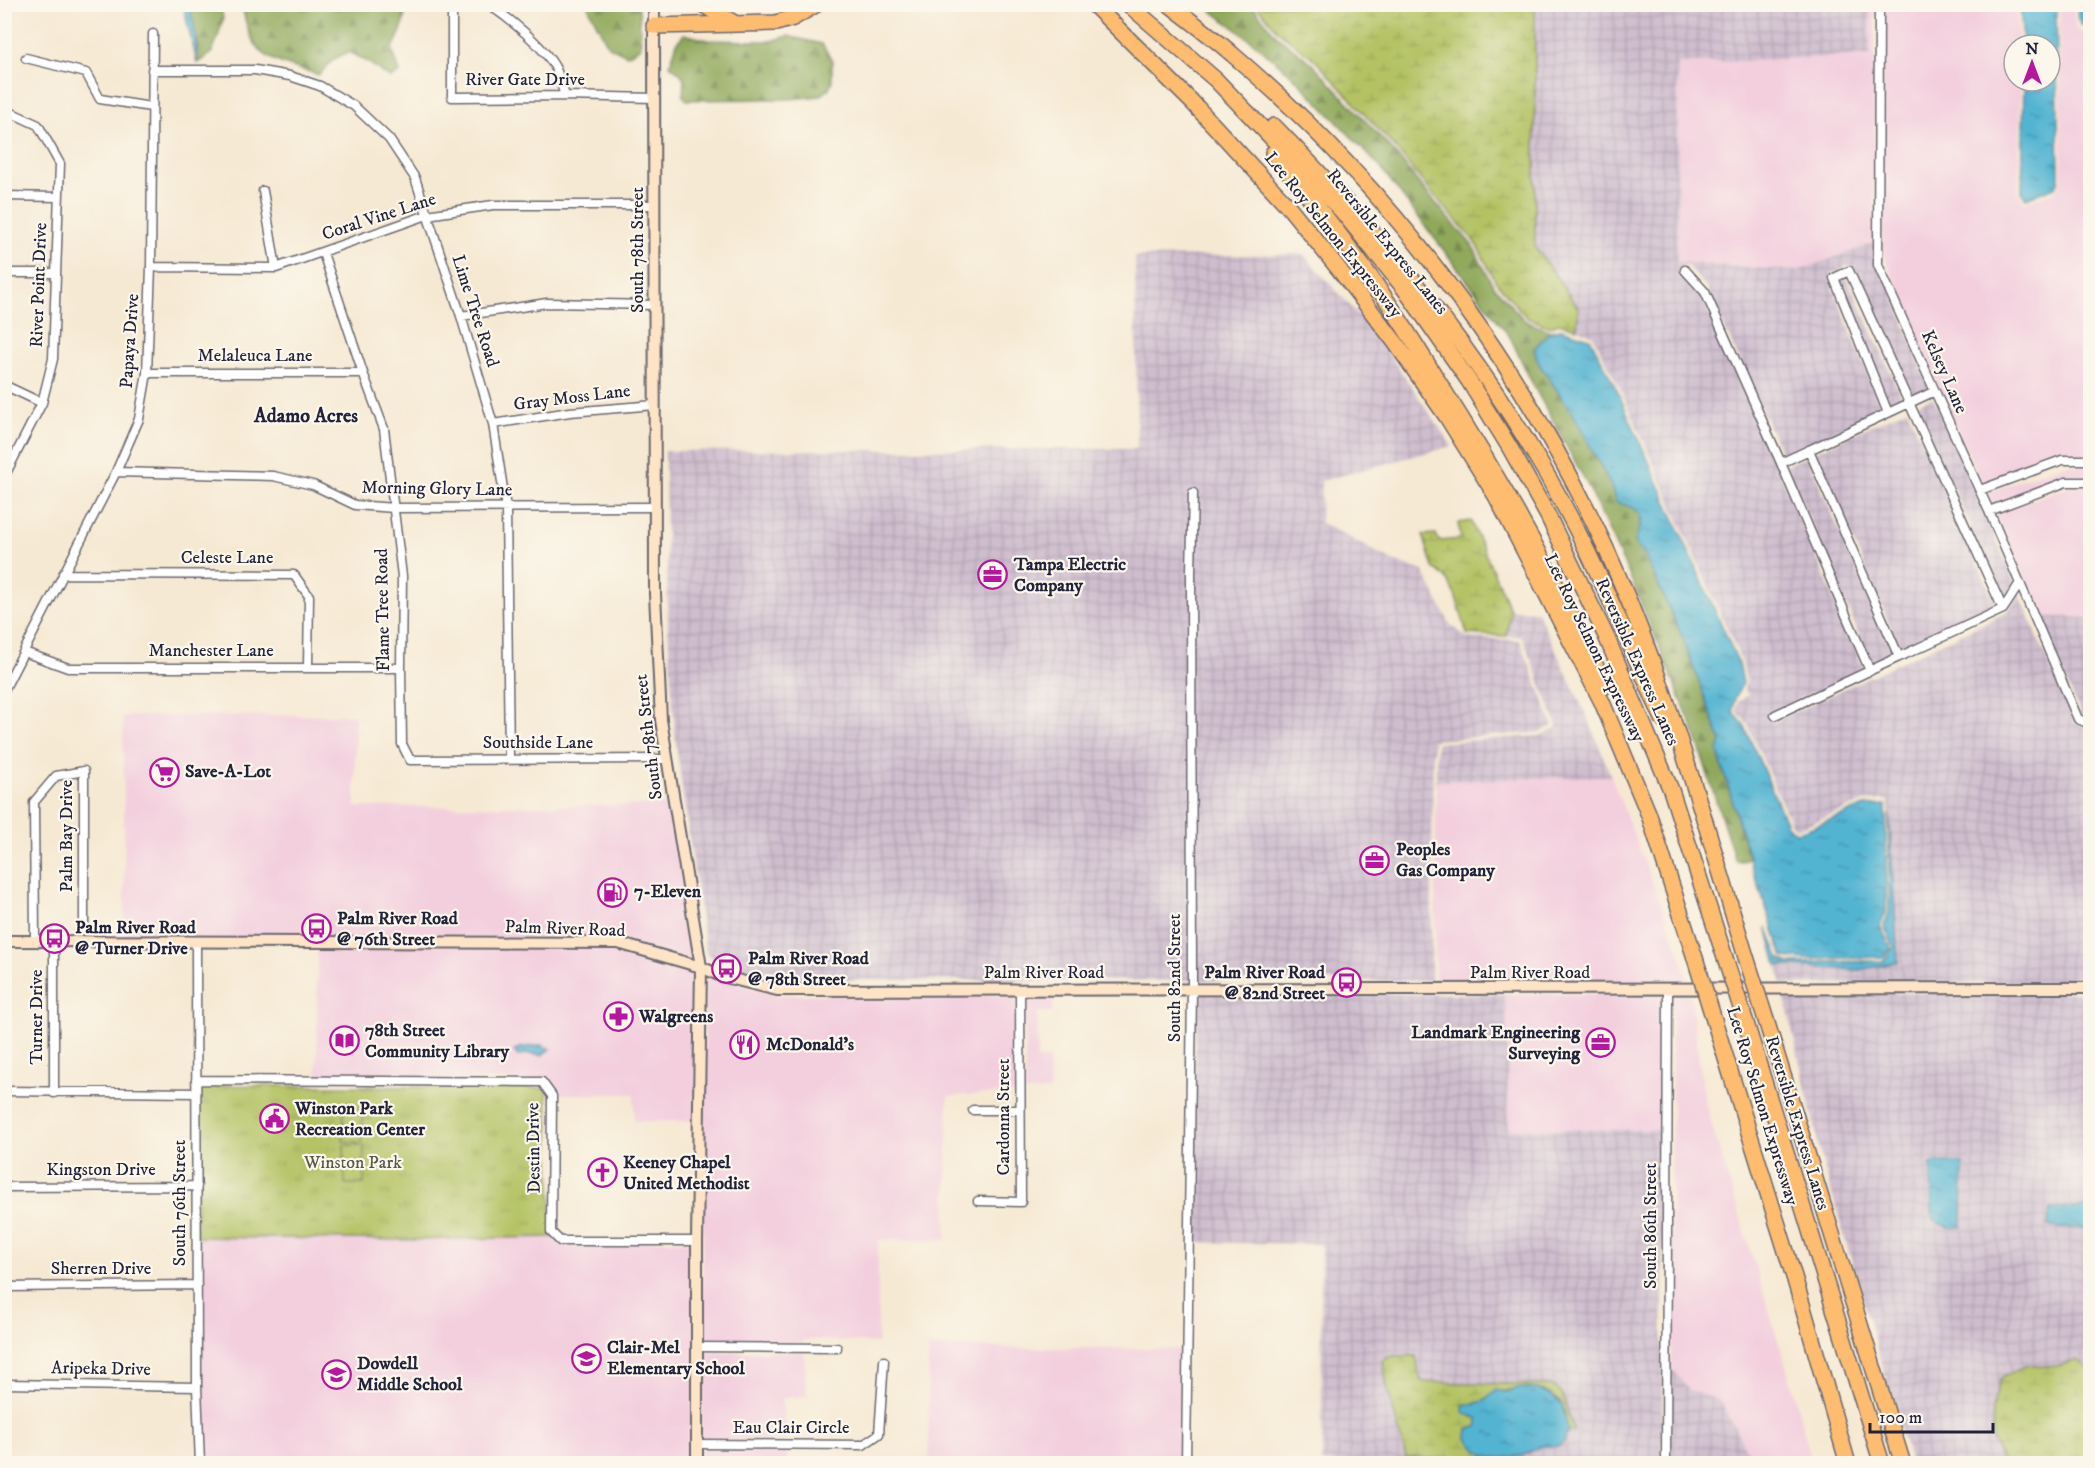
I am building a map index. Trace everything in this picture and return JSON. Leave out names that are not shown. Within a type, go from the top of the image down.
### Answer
[{"type":"highway","points":[[702,4],[737,24]]},
{"type":"highway","points":[[654,26],[765,24],[801,15],[817,4]]},
{"type":"highway","name":"Lee Roy Selmon Expressway","points":[[1093,4],[1192,102],[1288,206],[1332,260],[1388,333],[1434,399],[1502,506],[1602,702],[1649,815],[1795,1280],[1848,1464]]},
{"type":"highway","name":"Reversible Express Lanes","points":[[1128,4],[1216,80],[1341,210],[1380,258],[1448,350],[1510,448],[1581,581],[1671,790],[1745,1020],[1882,1464]]},
{"type":"highway","name":"Lee Roy Selmon Expressway","points":[[1168,4],[1231,53],[1330,146],[1410,235],[1484,332],[1539,420],[1591,516],[1650,652],[1903,1464]]},
{"type":"highway","points":[[1187,54],[1228,80],[1309,161],[1372,231],[1448,322],[1524,435],[1569,514],[1620,617],[1667,728],[1681,749]]},
{"type":"highway","points":[[1216,80],[1221,94],[1264,141],[1352,251],[1391,306],[1480,446],[1544,561],[1587,645],[1642,776],[1649,815]]},
{"type":"street","name":"River Gate Drive","points":[[452,4],[452,97],[654,98]]},
{"type":"street","points":[[488,4],[512,20],[542,51],[555,69],[565,96]]},
{"type":"street","name":"South 78th Street","points":[[654,4],[655,507],[659,702],[665,759],[701,967],[697,1464]]},
{"type":"street","name":"Kelsey Lane","points":[[1879,4],[1878,265],[1980,490],[2078,719],[2091,724]]},
{"type":"street","name":"Papaya Drive","points":[[4,690],[116,472],[139,418],[147,373],[151,267],[153,34]]},
{"type":"street","points":[[26,58],[86,73],[100,99],[152,107]]},
{"type":"street","name":"Lime Tree Road","points":[[152,70],[255,70],[290,76],[320,86],[354,106],[389,139],[415,178],[461,316],[493,424],[506,508],[509,759]]},
{"type":"street","name":"River Point Drive","points":[[4,112],[12,113],[38,125],[60,164],[53,359],[42,403],[5,474]]},
{"type":"street","points":[[263,191],[276,268]]},
{"type":"street","points":[[4,196],[59,197]]},
{"type":"street","name":"Coral Vine Lane","points":[[151,267],[276,268],[427,215],[493,205],[655,205]]},
{"type":"street","name":"Flame Tree Road","points":[[323,253],[384,429],[402,576],[400,668],[402,744],[410,760]]},
{"type":"street","points":[[1685,270],[1705,292],[1870,671]]},
{"type":"street","points":[[1888,413],[1834,278],[1849,271],[2003,609]]},
{"type":"street","points":[[4,273],[56,273]]},
{"type":"street","points":[[461,316],[547,303],[655,305]]},
{"type":"street","name":"Melaleuca Lane","points":[[147,373],[363,373]]},
{"type":"street","points":[[4,385],[42,403]]},
{"type":"street","points":[[1781,463],[1935,391]]},
{"type":"street","name":"Gray Moss Lane","points":[[493,424],[570,412],[655,405]]},
{"type":"street","points":[[1809,450],[1899,657]]},
{"type":"street","points":[[1980,490],[2062,460],[2091,460]]},
{"type":"street","name":"Morning Glory Lane","points":[[116,472],[273,476],[313,486],[355,505],[394,508],[655,507]]},
{"type":"street","points":[[1989,511],[2066,482],[2091,482]]},
{"type":"street","name":"South 82nd Street","points":[[1186,1464],[1192,989],[1191,571],[1193,493]]},
{"type":"street","name":"Celeste Lane","points":[[63,574],[294,575],[309,596],[308,667]]},
{"type":"street","points":[[1775,716],[2003,609],[2020,584]]},
{"type":"street","name":"Manchester Lane","points":[[24,652],[68,668],[400,668]]},
{"type":"street","name":"Southside Lane","points":[[410,760],[665,759]]},
{"type":"street","name":"Palm Bay Drive","points":[[34,941],[34,802],[57,776],[84,771],[84,922]]},
{"type":"street","name":"Palm River Road","points":[[4,941],[618,943],[701,967],[721,976],[777,990],[2091,988]]},
{"type":"street","name":"Turner Drive","points":[[54,942],[54,1093]]},
{"type":"street","name":"South 76th Street","points":[[196,942],[197,1387],[200,1464]]},
{"type":"street","name":"South 86th Street","points":[[1666,1464],[1668,989]]},
{"type":"street","name":"Cardonna Street","points":[[978,1201],[1021,1202],[1020,990]]},
{"type":"street","name":"Destin Drive","points":[[196,1080],[542,1082],[552,1096],[551,1232],[560,1241],[697,1241]]},
{"type":"street","points":[[4,1091],[196,1093]]},
{"type":"street","points":[[973,1110],[1020,1110]]},
{"type":"street","name":"Kingston Drive","points":[[4,1187],[197,1186]]},
{"type":"street","name":"Sherren Drive","points":[[4,1287],[197,1285]]},
{"type":"street","points":[[697,1347],[837,1348]]},
{"type":"street","name":"Eau Clair Circle","points":[[697,1444],[863,1444],[879,1434],[884,1361]]},
{"type":"street","name":"Aripeka Drive","points":[[4,1384],[197,1387]]},
{"type":"shaded area","points":[[1535,5],[1870,5],[1870,55],[1678,64],[1677,262],[1797,271],[1874,243],[1929,388],[1911,397],[1853,269],[1847,266],[1832,274],[1830,280],[1882,410],[1783,457],[1708,290],[1686,264],[1680,270],[1701,295],[1864,669],[1769,713],[1773,722],[2001,615],[2008,611],[2019,593],[2074,722],[2090,729],[2090,983],[1782,984],[1777,965],[1859,970],[1898,962],[1888,801],[1864,802],[1797,828],[1791,824],[1747,723],[1736,711],[1738,702],[1748,695],[1744,688],[1747,682],[1742,662],[1619,386],[1593,336],[1576,328],[1579,309],[1535,247]]},
{"type":"shaded area","points":[[1870,5],[1875,5],[1874,243],[1797,271],[1677,262],[1678,64],[1870,55]]},
{"type":"shaded area","points":[[1883,5],[2016,5],[2019,33],[2002,33],[2002,93],[2021,93],[2018,193],[2025,202],[2056,191],[2062,181],[2062,33],[2059,33],[2059,5],[2073,5],[2075,27],[2080,32],[2090,32],[2090,455],[2062,455],[1982,484],[1931,371],[1882,251]]},
{"type":"shaded area","name":"Tampa Electric Company","points":[[1303,254],[1374,332],[1452,446],[1321,481],[1320,522],[1393,561],[1423,571],[1450,624],[1467,638],[1520,640],[1553,726],[1540,732],[1433,740],[1431,981],[813,980],[765,975],[716,962],[706,953],[675,737],[668,627],[665,451],[1137,449],[1135,257]]},
{"type":"shaded area","points":[[1847,277],[1903,400],[1890,407],[1839,281]]},
{"type":"shaded area","points":[[1933,397],[2015,583],[2004,600],[1915,405]]},
{"type":"shaded area","points":[[1907,409],[1997,606],[1901,651],[1815,452]]},
{"type":"shaded area","points":[[1807,456],[1893,655],[1872,665],[1786,465]]},
{"type":"shaded area","points":[[2063,465],[2090,465],[2090,477],[2066,477],[1991,505],[1986,492]]},
{"type":"shaded area","points":[[2090,486],[2090,618],[2038,616],[1995,514],[2067,487]]},
{"type":"shaded area","points":[[1510,610],[1537,611],[1589,721],[1611,776],[1436,781],[1436,743],[1540,736],[1556,728],[1557,725],[1523,639],[1520,636],[1506,636]]},
{"type":"shaded area","points":[[2038,616],[2090,618],[2090,719],[2081,715]]},
{"type":"shaded area","points":[[355,715],[355,807],[675,805],[696,963],[616,939],[125,940],[123,716]]},
{"type":"shaded area","points":[[1611,776],[1679,951],[1689,984],[1433,984],[1435,981],[1436,781]]},
{"type":"shaded area","points":[[317,945],[618,945],[698,968],[696,1121],[634,1121],[634,1094],[553,1094],[542,1080],[317,1079]]},
{"type":"shaded area","points":[[705,974],[777,995],[1016,995],[1016,1093],[948,1096],[946,1240],[878,1240],[878,1343],[803,1339],[803,1343],[702,1342]]},
{"type":"shaded area","points":[[2090,992],[2090,1208],[2050,1209],[2059,1228],[2090,1228],[2090,1371],[2077,1360],[2058,1366],[2028,1365],[2018,1371],[1993,1441],[2003,1463],[1910,1463],[1821,1156],[1784,994]],"holes":[[[1964,1168],[1962,1226],[1935,1221]]]},
{"type":"shaded area","points":[[1196,994],[1505,994],[1509,1129],[1663,1130],[1662,1463],[1322,1463],[1321,1244],[1193,1242]],"holes":[[[1392,1356],[1416,1356],[1420,1380],[1424,1382],[1544,1384],[1561,1391],[1574,1430],[1567,1433],[1564,1442],[1551,1447],[1541,1446],[1522,1456],[1486,1455],[1482,1461],[1406,1458],[1387,1386]]]},
{"type":"shaded area","points":[[1505,994],[1664,994],[1663,1130],[1509,1129]]},
{"type":"shaded area","points":[[1672,994],[1690,994],[1705,1103],[1794,1392],[1812,1463],[1753,1463],[1720,1400],[1689,1390],[1671,1368]]},
{"type":"shaded area","points":[[1025,995],[1055,995],[1052,1012],[1038,1012],[1037,1059],[1049,1058],[1050,1091],[1025,1092]]},
{"type":"shaded area","points":[[551,1232],[561,1241],[697,1241],[697,1463],[200,1463],[198,1237]]},
{"type":"shaded area","points":[[928,1347],[1183,1349],[1182,1463],[929,1463]]},
{"type":"shaded area","points":[[702,1352],[804,1352],[807,1396],[782,1398],[786,1440],[701,1440]]},
{"type":"shaded area","points":[[1671,1368],[1689,1390],[1720,1400],[1753,1463],[1670,1464]]},
{"type":"shaded area","points":[[701,1449],[786,1449],[787,1463],[701,1464]]},
{"type":"green space","points":[[221,4],[223,19],[218,37],[211,54],[197,63],[198,42],[188,5]]},
{"type":"green space","points":[[242,5],[404,5],[404,22],[392,49],[400,72],[390,78],[366,61],[348,52],[334,59],[319,75],[275,61],[258,48],[251,37]]},
{"type":"green space","points":[[587,5],[639,5],[641,47],[627,55],[608,46]]},
{"type":"green space","points":[[1204,5],[1250,5],[1254,8],[1276,35],[1312,63],[1397,155],[1472,245],[1493,285],[1525,321],[1550,331],[1534,349],[1539,364],[1574,415],[1611,486],[1616,501],[1634,508],[1641,514],[1637,547],[1643,552],[1682,636],[1721,741],[1718,752],[1749,859],[1739,862],[1735,860],[1694,731],[1631,579],[1587,484],[1533,385],[1510,337],[1380,167],[1295,78]]},
{"type":"green space","points":[[1256,5],[1535,5],[1535,247],[1579,309],[1576,328],[1558,323],[1550,327],[1527,318],[1496,282],[1475,242],[1399,152],[1315,60],[1279,32]]},
{"type":"green space","points":[[684,34],[708,40],[755,41],[771,41],[788,36],[822,44],[832,60],[832,82],[828,90],[820,96],[790,99],[687,100],[683,96],[684,79],[670,65],[677,42]]},
{"type":"green space","points":[[1471,521],[1511,612],[1506,636],[1467,634],[1452,587],[1447,579],[1433,568],[1423,535],[1436,534],[1439,541],[1461,539],[1458,523]]},
{"type":"green space","name":"Winston Park","points":[[198,1085],[547,1088],[553,1237],[406,1240],[196,1237]]},
{"type":"green space","points":[[344,1108],[362,1108],[362,1142],[343,1141]]},
{"type":"green space","points":[[344,1145],[364,1145],[364,1184],[345,1184]]},
{"type":"green space","points":[[1392,1356],[1416,1356],[1420,1380],[1424,1382],[1550,1385],[1561,1391],[1574,1430],[1567,1433],[1563,1408],[1559,1400],[1549,1393],[1530,1388],[1495,1390],[1482,1402],[1465,1404],[1472,1417],[1478,1418],[1479,1427],[1468,1429],[1467,1438],[1485,1455],[1482,1461],[1406,1458],[1387,1386],[1383,1360]]},
{"type":"green space","points":[[2077,1360],[2090,1371],[2090,1463],[2003,1463],[1993,1441],[1992,1409],[2001,1378],[2028,1365],[2058,1366]]},
{"type":"water","points":[[183,5],[189,6],[193,20],[197,63]]},
{"type":"water","points":[[2020,5],[2056,5],[2056,33],[2022,33]]},
{"type":"water","points":[[2077,5],[2090,5],[2090,26],[2081,25]]},
{"type":"water","points":[[2024,93],[2058,93],[2059,181],[2055,187],[2026,198],[2022,192]]},
{"type":"water","points":[[1561,329],[1590,338],[1616,388],[1739,664],[1743,683],[1735,698],[1733,712],[1744,725],[1788,827],[1796,832],[1805,830],[1865,806],[1886,805],[1886,912],[1880,926],[1891,948],[1883,957],[1806,959],[1783,957],[1751,864],[1718,752],[1721,741],[1682,636],[1643,552],[1637,547],[1635,541],[1641,524],[1641,514],[1634,508],[1616,502],[1611,486],[1574,415],[1539,364],[1534,349],[1550,331]]},
{"type":"water","points":[[1889,814],[1898,962],[1859,970],[1777,965],[1767,927],[1780,959],[1790,963],[1883,961],[1894,947],[1884,926],[1889,912]]},
{"type":"water","points":[[541,1045],[550,1049],[542,1055],[518,1056],[514,1051],[519,1048]]},
{"type":"water","points":[[1936,1162],[1962,1163],[1963,1165],[1962,1226],[1946,1226],[1932,1218],[1931,1164]]},
{"type":"water","points":[[2090,1208],[2090,1228],[2048,1226],[2050,1209]]},
{"type":"water","points":[[1518,1388],[1538,1389],[1551,1395],[1562,1405],[1568,1429],[1564,1442],[1558,1446],[1541,1446],[1522,1456],[1492,1459],[1478,1451],[1467,1438],[1468,1429],[1478,1427],[1478,1418],[1465,1414],[1463,1405],[1485,1401],[1495,1390],[1507,1392]]},
{"type":"place","name":"Tampa Electric Company","points":[[993,575]]},
{"type":"place","name":"Save-A-Lot","points":[[164,772]]},
{"type":"place","name":"Peoples Gas Company","points":[[1375,860]]},
{"type":"place","name":"7-Eleven","points":[[613,892]]},
{"type":"place","name":"Palm River Road @ 76th Street","points":[[316,929]]},
{"type":"place","name":"Palm River Road @ Turner Drive","points":[[54,938]]},
{"type":"place","name":"Palm River Road @ 78th Street","points":[[727,969]]},
{"type":"place","name":"Palm River Road @ 82nd Street","points":[[1346,983]]},
{"type":"place","name":"Walgreens","points":[[618,1017]]},
{"type":"place","name":"78th Street Community Library","points":[[344,1041]]},
{"type":"place","name":"Landmark Engineering Surveying","points":[[1601,1043]]},
{"type":"place","name":"McDonald's","points":[[745,1045]]},
{"type":"place","name":"Winston Park Recreation Center","points":[[274,1119]]},
{"type":"place","name":"Keeney Chapel United Methodist","points":[[602,1173]]},
{"type":"place","name":"Clair-Mel Elementary School","points":[[586,1358]]},
{"type":"place","name":"Dowdell Middle School","points":[[336,1374]]},
{"type":"district","name":"Adamo Acres","points":[[306,416]]}]
